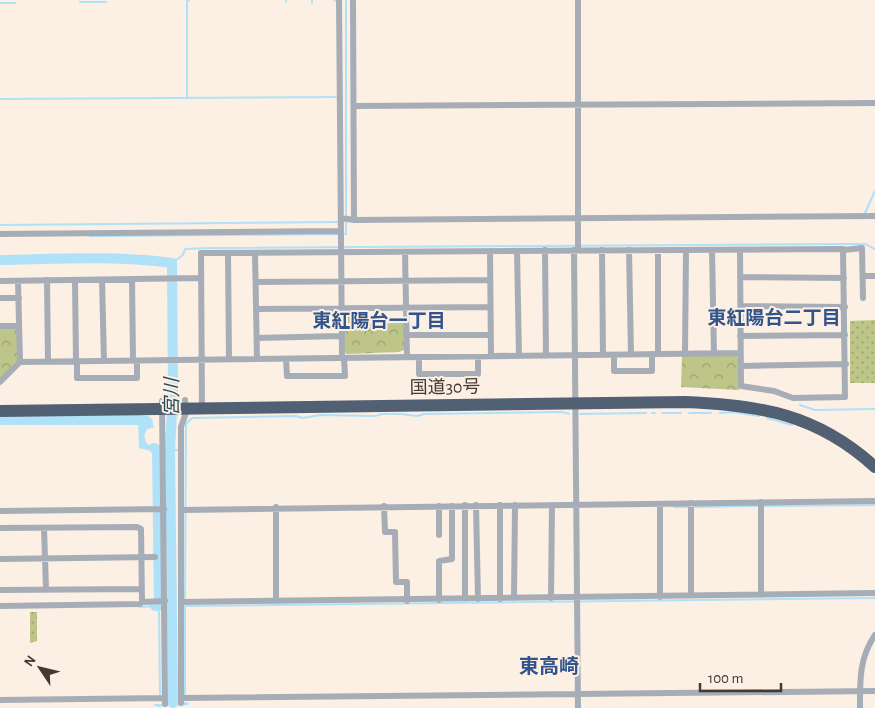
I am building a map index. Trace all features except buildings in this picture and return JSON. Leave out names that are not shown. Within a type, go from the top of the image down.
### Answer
[{"type":"highway","name":"国道30号","points":[[0,410],[183,404],[576,400],[713,395],[758,400],[799,412],[822,422],[849,438],[875,457]]},
{"type":"highway","name":"国道30号","points":[[576,400],[685,402],[756,407],[789,416],[831,435],[875,467]]},
{"type":"highway","name":"国道30号","points":[[0,402],[163,405]]},
{"type":"street","points":[[339,0],[347,219]]},
{"type":"street","points":[[286,358],[287,376],[345,376],[341,336],[342,282],[340,233],[347,219],[354,106],[353,0]]},
{"type":"street","points":[[578,0],[578,220],[575,356],[578,708]]},
{"type":"street","points":[[354,106],[578,107],[875,103]]},
{"type":"street","points":[[347,219],[578,220],[875,216]]},
{"type":"street","points":[[0,234],[340,233]]},
{"type":"street","points":[[201,404],[200,253],[340,249],[405,252],[517,251],[577,248],[602,250],[844,250],[862,248],[863,298]]},
{"type":"street","points":[[545,250],[546,356]]},
{"type":"street","points":[[602,250],[603,355]]},
{"type":"street","points":[[629,250],[631,354]]},
{"type":"street","points":[[614,355],[614,371],[652,371],[655,354],[658,250]]},
{"type":"street","points":[[685,354],[686,250]]},
{"type":"street","points":[[712,250],[714,354]]},
{"type":"street","points":[[740,250],[741,386],[774,392],[793,398],[845,397],[844,250]]},
{"type":"street","points":[[490,251],[492,356]]},
{"type":"street","points":[[517,251],[519,356]]},
{"type":"street","points":[[256,252],[257,359]]},
{"type":"street","points":[[405,252],[407,357]]},
{"type":"street","points":[[228,253],[229,359]]},
{"type":"street","points":[[863,276],[875,276]]},
{"type":"street","points":[[740,277],[844,278]]},
{"type":"street","points":[[0,281],[200,278]]},
{"type":"street","points":[[47,280],[48,362]]},
{"type":"street","points":[[75,280],[77,378],[136,378],[132,280]]},
{"type":"street","points":[[102,280],[104,361]]},
{"type":"street","points":[[256,282],[490,280]]},
{"type":"street","points":[[18,281],[20,362]]},
{"type":"street","points":[[0,298],[19,298]]},
{"type":"street","points":[[741,306],[845,306]]},
{"type":"street","points":[[257,309],[490,307]]},
{"type":"street","points":[[0,326],[19,326]]},
{"type":"street","points":[[406,335],[491,335]]},
{"type":"street","points":[[740,336],[845,335]]},
{"type":"street","points":[[257,338],[341,336]]},
{"type":"street","points":[[0,382],[20,362],[740,354]]},
{"type":"street","points":[[419,357],[419,374],[478,374],[478,357]]},
{"type":"street","points":[[742,366],[846,364]]},
{"type":"street","points":[[183,404],[181,427],[184,510],[182,702],[875,691]]},
{"type":"street","points":[[0,700],[163,702],[160,509],[163,405]]},
{"type":"street","points":[[184,510],[552,507],[577,504],[691,506],[761,502],[875,501]]},
{"type":"street","points":[[761,502],[761,595]]},
{"type":"street","points":[[660,506],[660,597]]},
{"type":"street","points":[[691,506],[691,596]]},
{"type":"street","points":[[476,507],[478,599]]},
{"type":"street","points":[[500,507],[500,599]]},
{"type":"street","points":[[514,598],[515,507]]},
{"type":"street","points":[[551,598],[552,507]]},
{"type":"street","points":[[439,508],[439,535]]},
{"type":"street","points":[[438,600],[438,561],[452,559],[452,508]]},
{"type":"street","points":[[465,508],[465,599]]},
{"type":"street","points":[[0,511],[160,509]]},
{"type":"street","points":[[276,509],[276,601]]},
{"type":"street","points":[[384,509],[385,532],[395,532],[396,582],[407,582],[407,601]]},
{"type":"street","points":[[0,528],[137,526],[141,529],[142,602]]},
{"type":"street","points":[[44,528],[46,589]]},
{"type":"street","points":[[0,559],[154,557]]},
{"type":"street","points":[[0,590],[142,589]]},
{"type":"street","points":[[184,603],[514,598],[551,598],[578,601],[691,596],[875,593]]},
{"type":"street","points":[[0,606],[160,602]]},
{"type":"street","points":[[860,708],[862,659],[875,635]]},
{"type":"green space","points":[[347,311],[364,311],[364,323],[344,323],[344,314]]},
{"type":"green space","points":[[875,320],[875,383],[850,383],[850,321]]},
{"type":"green space","points":[[404,323],[404,350],[399,352],[347,354],[344,351],[344,324]]},
{"type":"green space","points":[[0,328],[17,328],[17,361],[0,380]]},
{"type":"green space","points":[[682,356],[737,356],[740,360],[739,390],[681,387]]},
{"type":"green space","points":[[30,612],[37,612],[37,641],[30,643]]},
{"type":"water","points":[[138,419],[153,419],[145,433],[145,440],[147,444],[158,447],[159,459],[155,459],[151,451],[139,448]]},
{"type":"waterway","points":[[187,98],[187,1],[189,0]]},
{"type":"waterway","points":[[90,236],[346,234],[346,0]]},
{"type":"waterway","points":[[80,2],[106,2]]},
{"type":"waterway","points":[[0,3],[15,3]]},
{"type":"waterway","points":[[0,99],[336,97]]},
{"type":"waterway","points":[[865,213],[875,191]]},
{"type":"waterway","points":[[0,225],[337,222]]},
{"type":"waterway","points":[[172,263],[183,255],[185,249],[210,248],[865,244],[875,249]]},
{"type":"waterway","name":"宮川","points":[[0,260],[108,258],[172,263],[173,392],[170,450],[173,703]]},
{"type":"waterway","points":[[800,405],[815,410],[875,409]]},
{"type":"waterway","points":[[185,601],[186,424],[192,418],[296,416],[303,418],[320,415],[375,416],[401,414],[417,416],[424,414],[562,412],[569,414]]},
{"type":"waterway","points":[[720,413],[734,412],[759,416]]},
{"type":"waterway","points":[[580,414],[646,413]]},
{"type":"waterway","points":[[662,413],[681,413]]},
{"type":"waterway","points":[[689,413],[711,413]]},
{"type":"waterway","points":[[767,418],[792,425]]},
{"type":"waterway","points":[[0,420],[140,420],[147,421],[148,424]]},
{"type":"waterway","points":[[148,424],[153,427]]},
{"type":"waterway","name":"宮川","points":[[166,433],[171,433]]},
{"type":"waterway","points":[[154,448],[157,450],[159,606],[155,606]]},
{"type":"waterway","name":"宮川","points":[[168,450],[180,450]]},
{"type":"waterway","points":[[764,506],[875,505]]},
{"type":"waterway","points":[[694,507],[758,506]]},
{"type":"waterway","points":[[674,507],[689,507]]},
{"type":"waterway","points":[[185,606],[875,598]]},
{"type":"waterway","points":[[140,607],[155,606]]},
{"type":"waterway","points":[[159,606],[160,696]]},
{"type":"waterway","points":[[185,606],[185,696]]},
{"type":"waterway","points":[[167,705],[188,704],[185,703]]},
{"type":"waterway","points":[[155,705],[163,705]]},
{"type":"waterway","points":[[155,705],[160,706]]},
{"type":"district","name":"東紅陽台二丁目","points":[[774,318]]},
{"type":"district","name":"東紅陽台一丁目","points":[[379,321]]},
{"type":"district","name":"東高崎","points":[[549,667]]}]
